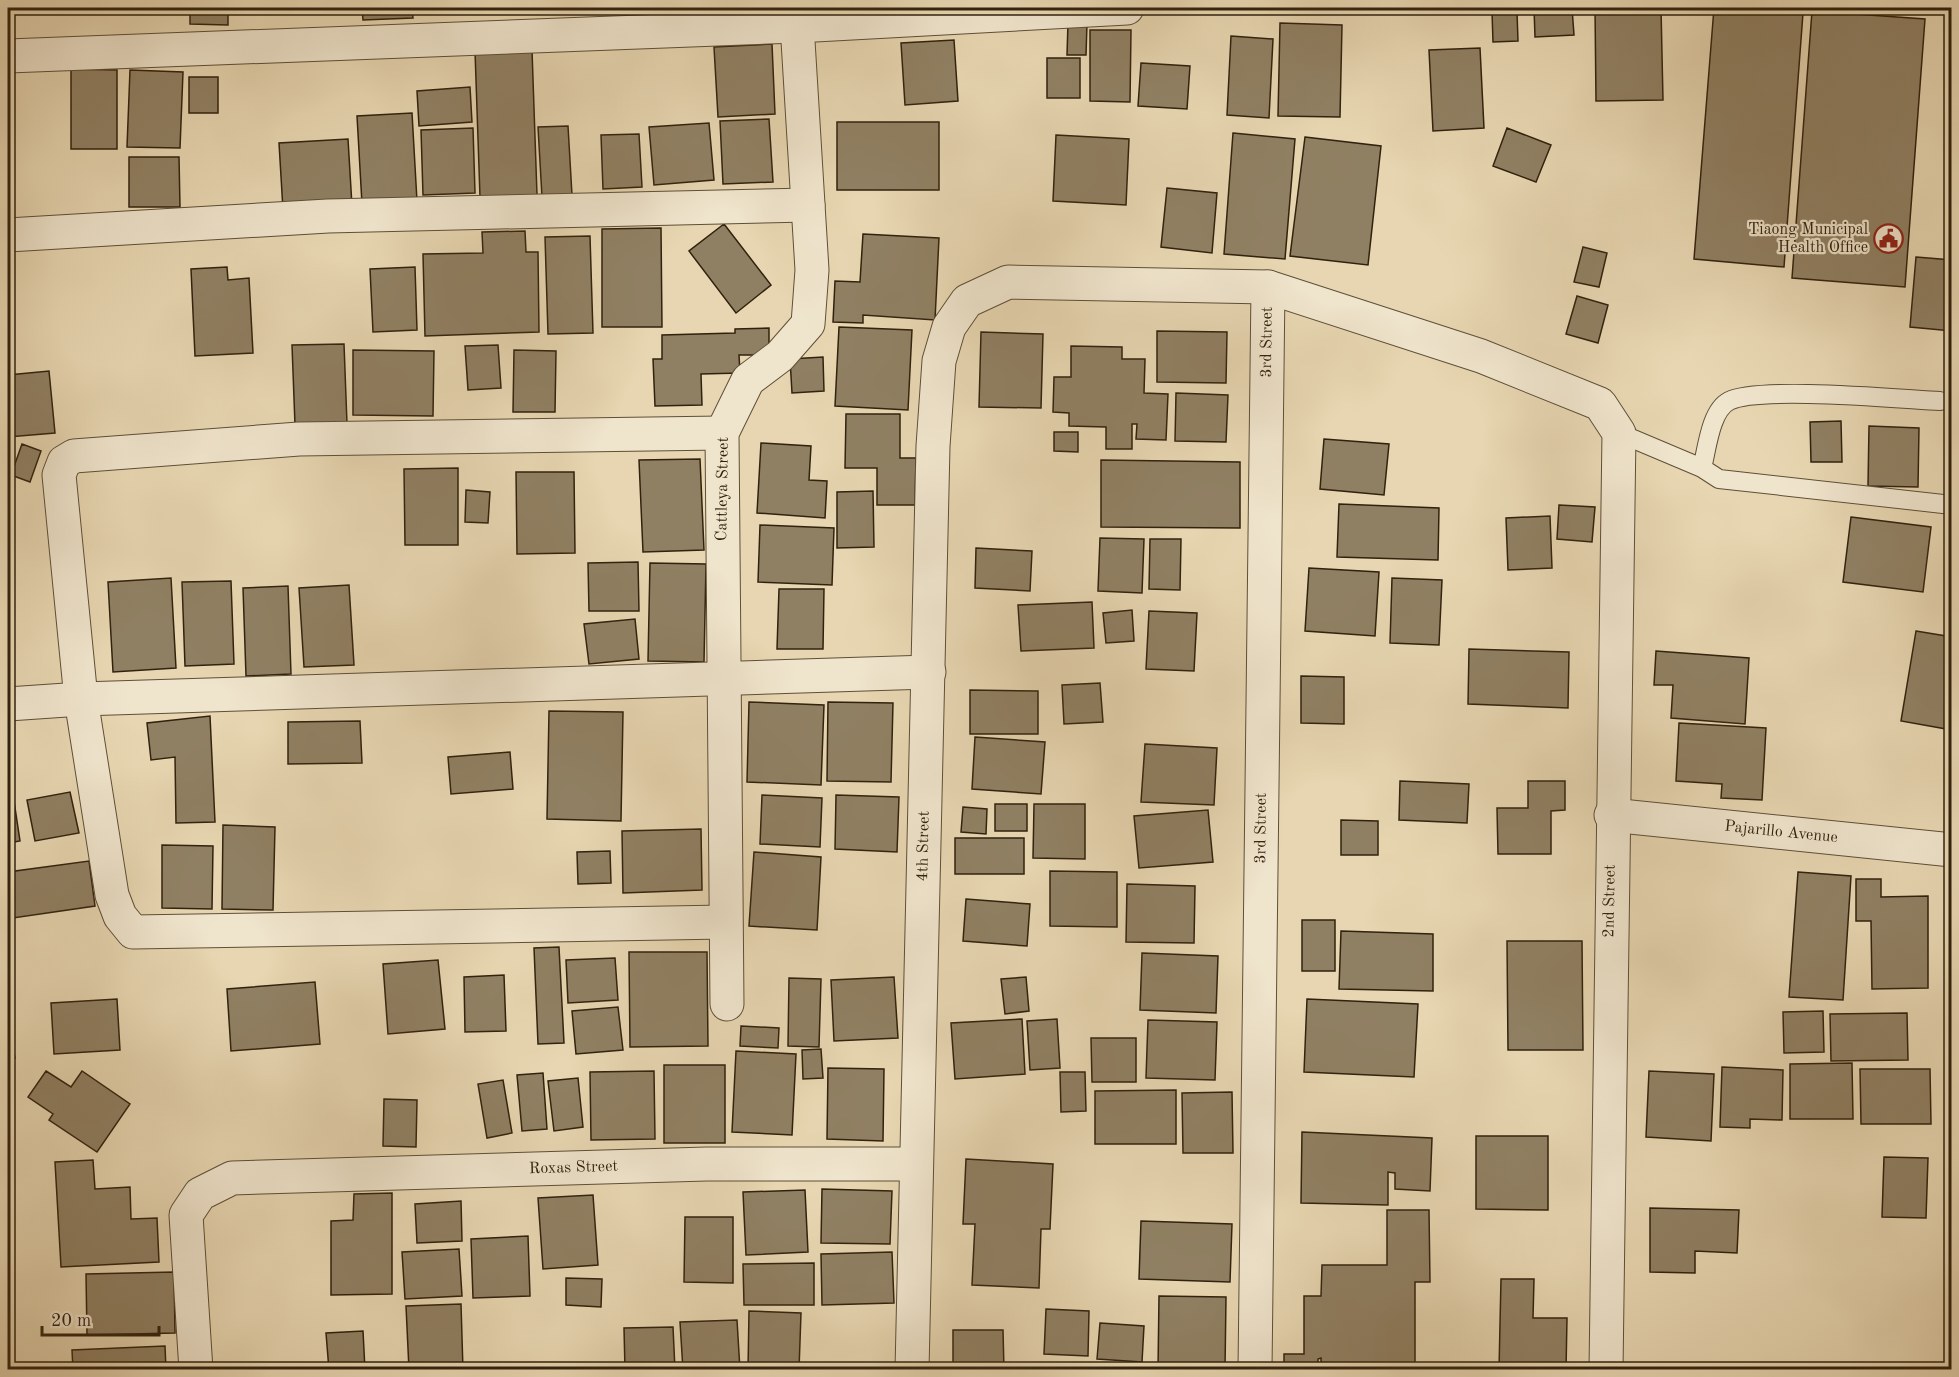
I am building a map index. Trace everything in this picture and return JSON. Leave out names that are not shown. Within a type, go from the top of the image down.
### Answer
[{"type":"street","points":[[8,56],[797,17],[1127,8]]},
{"type":"street","name":"Cattleya Street","points":[[727,1004],[722,433],[748,380],[780,356],[808,324],[812,270],[797,17]]},
{"type":"street","points":[[8,235],[328,216],[808,205]]},
{"type":"street","name":"4th Street","points":[[912,1370],[933,446],[939,361],[950,327],[967,301],[1008,282],[1268,287],[1481,356],[1600,404],[1618,433]]},
{"type":"street","name":"3rd Street","points":[[1255,1370],[1268,287]]},
{"type":"street","points":[[722,433],[299,439],[74,456],[64,462],[59,475],[81,699],[112,895],[120,916],[133,932],[726,922]]},
{"type":"street","name":"2nd Street","points":[[1606,1370],[1611,814],[1618,433]]},
{"type":"street","points":[[8,704],[81,699],[929,672]]},
{"type":"street","name":"Pajarillo Avenue","points":[[1611,814],[1952,850]]},
{"type":"street","name":"Roxas Street","points":[[196,1370],[186,1215],[200,1194],[231,1178],[708,1164],[916,1164]]},
{"type":"lane","points":[[1702,468],[1717,414],[1729,402],[1761,394],[1940,401]]},
{"type":"lane","points":[[1618,433],[1702,468],[1719,479],[1952,505]]},
{"type":"building","points":[[190,8],[228,8],[228,25],[190,24]]},
{"type":"building","points":[[362,8],[412,8],[413,18],[363,20]]},
{"type":"building","points":[[599,8],[740,8],[741,11],[599,13]]},
{"type":"building","points":[[1534,8],[1572,8],[1574,35],[1535,37]]},
{"type":"building","points":[[1595,8],[1661,8],[1663,100],[1596,101]]},
{"type":"building","points":[[1714,8],[1803,13],[1784,267],[1694,259]]},
{"type":"building","points":[[1812,11],[1925,19],[1905,287],[1792,278]]},
{"type":"building","points":[[1492,12],[1517,12],[1518,41],[1493,42]]},
{"type":"building","points":[[1068,23],[1087,23],[1086,55],[1067,55]]},
{"type":"building","points":[[1280,23],[1342,25],[1340,117],[1278,116]]},
{"type":"building","points":[[1090,30],[1131,30],[1130,102],[1090,101]]},
{"type":"building","points":[[1231,36],[1273,39],[1269,118],[1227,115]]},
{"type":"building","points":[[954,40],[958,101],[905,105],[901,43]]},
{"type":"building","points":[[772,44],[775,114],[718,117],[714,47]]},
{"type":"building","points":[[1480,48],[1484,128],[1433,131],[1429,50]]},
{"type":"building","points":[[532,50],[537,195],[480,197],[475,51]]},
{"type":"building","points":[[1047,58],[1080,58],[1080,98],[1047,98]]},
{"type":"building","points":[[1141,63],[1190,66],[1187,109],[1138,106]]},
{"type":"building","points":[[71,69],[117,70],[117,149],[71,149]]},
{"type":"building","points":[[130,70],[183,72],[180,148],[127,147]]},
{"type":"building","points":[[189,77],[218,77],[218,113],[189,113]]},
{"type":"building","points":[[470,87],[472,122],[419,126],[417,91]]},
{"type":"building","points":[[412,113],[417,201],[362,204],[357,116]]},
{"type":"building","points":[[769,119],[773,182],[723,184],[720,121]]},
{"type":"building","points":[[837,122],[939,122],[939,190],[837,190]]},
{"type":"building","points":[[709,123],[714,180],[654,185],[649,127]]},
{"type":"building","points":[[568,126],[572,195],[542,197],[538,127]]},
{"type":"building","points":[[473,128],[475,193],[423,195],[421,130]]},
{"type":"building","points":[[1507,128],[1551,145],[1536,182],[1493,166]]},
{"type":"building","points":[[1233,133],[1295,139],[1285,259],[1224,254]]},
{"type":"building","points":[[639,134],[642,187],[603,189],[601,135]]},
{"type":"building","points":[[1056,135],[1129,139],[1126,205],[1053,201]]},
{"type":"building","points":[[1305,137],[1381,146],[1368,265],[1290,256]]},
{"type":"building","points":[[348,139],[352,206],[283,210],[279,143]]},
{"type":"building","points":[[129,157],[179,157],[180,207],[129,207]]},
{"type":"building","points":[[1167,188],[1217,193],[1212,253],[1161,247]]},
{"type":"building","points":[[724,224],[771,285],[736,313],[689,251]]},
{"type":"building","points":[[661,228],[662,327],[602,327],[602,229]]},
{"type":"building","points":[[525,231],[526,252],[538,252],[539,332],[425,336],[423,254],[483,253],[482,232]]},
{"type":"building","points":[[863,234],[939,238],[935,320],[863,315],[863,323],[833,322],[835,281],[860,282]]},
{"type":"building","points":[[590,236],[593,333],[548,334],[545,237]]},
{"type":"building","points":[[1583,247],[1607,253],[1599,287],[1574,282]]},
{"type":"building","points":[[1916,257],[1952,260],[1952,331],[1910,327]]},
{"type":"building","points":[[227,267],[228,280],[249,278],[253,353],[195,356],[191,269]]},
{"type":"building","points":[[415,267],[417,330],[373,332],[370,269]]},
{"type":"building","points":[[1577,296],[1608,305],[1598,343],[1566,334]]},
{"type":"building","points":[[839,327],[912,330],[908,410],[835,406]]},
{"type":"building","points":[[769,328],[769,355],[739,355],[740,373],[701,374],[702,405],[655,406],[653,359],[662,359],[662,335],[735,333],[735,329]]},
{"type":"building","points":[[1157,331],[1227,332],[1226,383],[1157,382]]},
{"type":"building","points":[[981,332],[1043,334],[1041,408],[979,407]]},
{"type":"building","points":[[344,344],[347,424],[295,425],[292,345]]},
{"type":"building","points":[[498,345],[501,388],[468,390],[465,346]]},
{"type":"building","points":[[1071,346],[1122,347],[1122,359],[1145,359],[1144,393],[1168,394],[1166,440],[1136,439],[1137,424],[1132,424],[1132,449],[1106,449],[1106,427],[1069,426],[1069,413],[1053,412],[1054,377],[1071,377]]},
{"type":"building","points":[[353,350],[434,351],[433,416],[353,415]]},
{"type":"building","points":[[514,350],[556,351],[555,412],[513,412]]},
{"type":"building","points":[[823,357],[824,391],[792,393],[790,359]]},
{"type":"building","points":[[49,371],[55,433],[8,437],[8,375]]},
{"type":"building","points":[[1176,393],[1228,395],[1226,442],[1175,441]]},
{"type":"building","points":[[846,414],[900,414],[900,458],[916,458],[915,505],[877,505],[877,468],[845,468]]},
{"type":"building","points":[[1841,421],[1842,462],[1811,462],[1810,422]]},
{"type":"building","points":[[1869,426],[1919,428],[1918,487],[1868,486]]},
{"type":"building","points":[[1054,432],[1078,432],[1078,452],[1054,451]]},
{"type":"building","points":[[1324,439],[1389,444],[1384,495],[1320,489]]},
{"type":"building","points":[[761,443],[811,446],[809,480],[827,481],[825,518],[757,513]]},
{"type":"building","points":[[22,444],[41,451],[30,482],[11,475]]},
{"type":"building","points":[[700,459],[704,550],[643,552],[639,460]]},
{"type":"building","points":[[1101,460],[1240,462],[1240,528],[1101,527]]},
{"type":"building","points":[[458,468],[458,545],[405,545],[404,469]]},
{"type":"building","points":[[516,472],[574,472],[575,553],[517,554]]},
{"type":"building","points":[[466,490],[490,492],[488,523],[465,522]]},
{"type":"building","points":[[873,491],[874,547],[837,548],[837,492]]},
{"type":"building","points":[[1339,504],[1439,508],[1438,560],[1337,557]]},
{"type":"building","points":[[1559,505],[1595,507],[1592,542],[1557,539]]},
{"type":"building","points":[[1550,516],[1552,568],[1508,570],[1506,518]]},
{"type":"building","points":[[1851,517],[1931,527],[1923,592],[1843,582]]},
{"type":"building","points":[[760,525],[834,528],[832,585],[758,582]]},
{"type":"building","points":[[1100,538],[1144,539],[1142,593],[1098,591]]},
{"type":"building","points":[[1150,539],[1181,539],[1180,590],[1149,589]]},
{"type":"building","points":[[976,548],[1032,551],[1030,591],[975,588]]},
{"type":"building","points":[[638,562],[639,611],[589,611],[588,563]]},
{"type":"building","points":[[650,563],[706,564],[704,662],[648,661]]},
{"type":"building","points":[[1309,568],[1379,572],[1375,636],[1305,631]]},
{"type":"building","points":[[171,578],[176,668],[113,672],[108,582]]},
{"type":"building","points":[[1392,578],[1442,580],[1439,645],[1390,643]]},
{"type":"building","points":[[231,581],[234,664],[185,666],[182,582]]},
{"type":"building","points":[[349,585],[354,665],[304,667],[299,588]]},
{"type":"building","points":[[288,586],[291,674],[246,676],[243,588]]},
{"type":"building","points":[[779,589],[824,589],[823,649],[777,649]]},
{"type":"building","points":[[1092,602],[1094,648],[1021,651],[1018,605]]},
{"type":"building","points":[[1132,610],[1134,641],[1106,643],[1103,613]]},
{"type":"building","points":[[1149,611],[1197,613],[1194,671],[1146,669]]},
{"type":"building","points":[[635,619],[639,659],[589,664],[584,624]]},
{"type":"building","points":[[1916,631],[1952,637],[1952,730],[1901,721]]},
{"type":"building","points":[[1469,649],[1569,652],[1568,708],[1468,704]]},
{"type":"building","points":[[1656,651],[1749,658],[1745,724],[1671,718],[1673,685],[1654,685]]},
{"type":"building","points":[[1301,676],[1344,677],[1344,724],[1301,723]]},
{"type":"building","points":[[1100,683],[1103,722],[1064,724],[1062,685]]},
{"type":"building","points":[[970,690],[1038,691],[1038,734],[970,734]]},
{"type":"building","points":[[749,702],[824,705],[821,785],[747,782]]},
{"type":"building","points":[[828,702],[893,703],[891,782],[827,781]]},
{"type":"building","points":[[549,711],[623,712],[621,821],[547,819]]},
{"type":"building","points":[[210,716],[215,822],[176,823],[175,757],[151,760],[147,723]]},
{"type":"building","points":[[360,721],[362,763],[288,764],[288,722]]},
{"type":"building","points":[[1679,723],[1766,728],[1762,800],[1721,798],[1722,784],[1676,781]]},
{"type":"building","points":[[975,737],[1045,742],[1041,794],[972,789]]},
{"type":"building","points":[[1145,744],[1217,748],[1214,805],[1141,802]]},
{"type":"building","points":[[510,752],[513,789],[451,794],[448,757]]},
{"type":"building","points":[[1400,781],[1469,784],[1467,823],[1399,820]]},
{"type":"building","points":[[1528,781],[1565,781],[1565,810],[1551,811],[1551,854],[1498,854],[1497,808],[1528,808]]},
{"type":"building","points":[[70,792],[79,833],[35,841],[27,800]]},
{"type":"building","points":[[762,795],[822,798],[820,847],[760,844]]},
{"type":"building","points":[[836,795],[899,797],[897,852],[835,849]]},
{"type":"building","points":[[14,801],[20,841],[8,843],[8,802]]},
{"type":"building","points":[[995,804],[1027,804],[1027,831],[995,831]]},
{"type":"building","points":[[1034,804],[1085,804],[1085,859],[1033,858]]},
{"type":"building","points":[[963,807],[987,809],[986,834],[961,832]]},
{"type":"building","points":[[1208,810],[1213,862],[1139,868],[1134,816]]},
{"type":"building","points":[[1341,820],[1378,821],[1378,855],[1341,855]]},
{"type":"building","points":[[223,825],[275,827],[273,910],[222,909]]},
{"type":"building","points":[[701,829],[702,890],[623,893],[622,831]]},
{"type":"building","points":[[955,838],[1024,838],[1024,874],[955,874]]},
{"type":"building","points":[[162,845],[213,846],[212,909],[162,908]]},
{"type":"building","points":[[610,851],[611,883],[578,884],[577,852]]},
{"type":"building","points":[[754,852],[821,857],[817,930],[749,926]]},
{"type":"building","points":[[89,861],[95,906],[13,918],[8,872]]},
{"type":"building","points":[[1050,871],[1117,872],[1117,927],[1050,926]]},
{"type":"building","points":[[1798,872],[1851,876],[1843,1000],[1789,997]]},
{"type":"building","points":[[1856,879],[1881,879],[1881,897],[1928,896],[1928,988],[1872,989],[1871,921],[1856,921]]},
{"type":"building","points":[[1127,884],[1195,886],[1194,943],[1126,942]]},
{"type":"building","points":[[966,899],[1030,904],[1027,946],[963,941]]},
{"type":"building","points":[[1302,920],[1335,920],[1335,971],[1302,971]]},
{"type":"building","points":[[1341,931],[1433,934],[1433,991],[1339,989]]},
{"type":"building","points":[[1507,941],[1582,941],[1583,1050],[1508,1050]]},
{"type":"building","points":[[559,947],[564,1043],[538,1044],[534,948]]},
{"type":"building","points":[[629,952],[707,952],[708,1046],[630,1047]]},
{"type":"building","points":[[1142,953],[1218,956],[1216,1013],[1140,1010]]},
{"type":"building","points":[[615,958],[618,1000],[568,1003],[566,960]]},
{"type":"building","points":[[438,960],[445,1029],[388,1034],[383,964]]},
{"type":"building","points":[[504,975],[506,1031],[465,1032],[464,977]]},
{"type":"building","points":[[894,977],[898,1038],[834,1041],[831,980]]},
{"type":"building","points":[[1026,977],[1029,1011],[1005,1014],[1001,979]]},
{"type":"building","points":[[789,978],[821,979],[819,1047],[788,1046]]},
{"type":"building","points":[[315,982],[320,1044],[231,1051],[227,989]]},
{"type":"building","points":[[117,999],[120,1050],[54,1054],[51,1003]]},
{"type":"building","points":[[1307,999],[1418,1004],[1414,1077],[1304,1072]]},
{"type":"building","points":[[618,1007],[623,1050],[576,1054],[572,1011]]},
{"type":"building","points":[[1823,1011],[1824,1052],[1784,1053],[1783,1012]]},
{"type":"building","points":[[1907,1013],[1908,1060],[1831,1061],[1830,1014]]},
{"type":"building","points":[[1022,1019],[1025,1074],[955,1079],[951,1023]]},
{"type":"building","points":[[1057,1019],[1060,1068],[1030,1070],[1027,1021]]},
{"type":"building","points":[[1148,1020],[1217,1022],[1215,1080],[1146,1078]]},
{"type":"building","points":[[8,1021],[15,1058],[8,1059]]},
{"type":"building","points":[[741,1026],[779,1028],[778,1048],[740,1046]]},
{"type":"building","points":[[1091,1038],[1136,1038],[1136,1082],[1092,1082]]},
{"type":"building","points":[[821,1049],[823,1078],[803,1079],[802,1050]]},
{"type":"building","points":[[736,1051],[796,1054],[792,1135],[732,1132]]},
{"type":"building","points":[[1852,1063],[1853,1119],[1790,1119],[1790,1064]]},
{"type":"building","points":[[664,1065],[725,1065],[725,1143],[664,1143]]},
{"type":"building","points":[[1722,1067],[1783,1070],[1782,1120],[1750,1119],[1750,1128],[1720,1127]]},
{"type":"building","points":[[828,1068],[884,1069],[883,1141],[827,1139]]},
{"type":"building","points":[[1860,1069],[1930,1069],[1931,1124],[1861,1124]]},
{"type":"building","points":[[46,1071],[71,1087],[82,1071],[130,1104],[97,1152],[49,1120],[53,1114],[28,1097]]},
{"type":"building","points":[[654,1071],[655,1139],[591,1140],[590,1072]]},
{"type":"building","points":[[1649,1071],[1714,1074],[1711,1141],[1646,1137]]},
{"type":"building","points":[[1060,1072],[1085,1072],[1086,1111],[1061,1112]]},
{"type":"building","points":[[543,1073],[547,1129],[522,1131],[517,1075]]},
{"type":"building","points":[[578,1078],[583,1127],[554,1131],[548,1081]]},
{"type":"building","points":[[503,1080],[512,1133],[487,1138],[478,1084]]},
{"type":"building","points":[[1176,1090],[1176,1144],[1095,1144],[1095,1091]]},
{"type":"building","points":[[1232,1092],[1233,1153],[1183,1153],[1182,1093]]},
{"type":"building","points":[[384,1099],[417,1100],[416,1147],[383,1146]]},
{"type":"building","points":[[1302,1132],[1432,1138],[1430,1191],[1395,1189],[1395,1173],[1388,1172],[1388,1205],[1301,1203]]},
{"type":"building","points":[[1476,1136],[1548,1136],[1548,1210],[1476,1209]]},
{"type":"building","points":[[1884,1157],[1928,1158],[1926,1218],[1882,1217]]},
{"type":"building","points":[[966,1159],[1053,1164],[1050,1229],[1041,1229],[1039,1288],[972,1285],[975,1224],[963,1224]]},
{"type":"building","points":[[93,1160],[95,1189],[130,1187],[131,1219],[157,1218],[159,1262],[61,1267],[55,1162]]},
{"type":"building","points":[[822,1189],[892,1191],[890,1244],[821,1243]]},
{"type":"building","points":[[805,1190],[808,1252],[746,1255],[743,1192]]},
{"type":"building","points":[[392,1193],[392,1294],[331,1295],[331,1221],[353,1220],[354,1194]]},
{"type":"building","points":[[593,1195],[598,1265],[543,1269],[538,1198]]},
{"type":"building","points":[[461,1201],[462,1241],[417,1243],[415,1204]]},
{"type":"building","points":[[1650,1208],[1739,1210],[1737,1253],[1695,1251],[1695,1273],[1650,1272]]},
{"type":"building","points":[[1387,1210],[1429,1210],[1430,1282],[1415,1282],[1415,1370],[1321,1370],[1321,1358],[1318,1359],[1318,1370],[1284,1370],[1284,1354],[1304,1354],[1304,1296],[1321,1296],[1322,1265],[1387,1265]]},
{"type":"building","points":[[685,1217],[733,1217],[733,1283],[684,1282]]},
{"type":"building","points":[[1141,1221],[1232,1224],[1230,1282],[1139,1279]]},
{"type":"building","points":[[528,1236],[530,1296],[473,1298],[471,1239]]},
{"type":"building","points":[[459,1249],[462,1296],[405,1299],[402,1252]]},
{"type":"building","points":[[892,1252],[894,1303],[822,1305],[821,1254]]},
{"type":"building","points":[[814,1263],[814,1305],[744,1305],[743,1264]]},
{"type":"building","points":[[174,1272],[175,1333],[87,1335],[86,1274]]},
{"type":"building","points":[[566,1278],[602,1279],[601,1307],[566,1305]]},
{"type":"building","points":[[1501,1279],[1534,1279],[1533,1318],[1567,1318],[1566,1370],[1499,1370]]},
{"type":"building","points":[[1159,1296],[1226,1297],[1225,1370],[1158,1370]]},
{"type":"building","points":[[461,1304],[463,1370],[409,1370],[406,1306]]},
{"type":"building","points":[[1046,1309],[1089,1311],[1088,1356],[1044,1354]]},
{"type":"building","points":[[749,1311],[801,1313],[799,1370],[748,1370]]},
{"type":"building","points":[[737,1320],[740,1370],[683,1370],[680,1322]]},
{"type":"building","points":[[1100,1323],[1144,1326],[1142,1362],[1097,1359]]},
{"type":"building","points":[[673,1327],[675,1370],[625,1370],[624,1328]]},
{"type":"building","points":[[953,1330],[1003,1330],[1004,1370],[953,1370]]},
{"type":"building","points":[[363,1331],[365,1370],[329,1370],[326,1333]]},
{"type":"building","points":[[165,1346],[166,1370],[73,1370],[72,1350]]},
{"type":"building","points":[[1082,1363],[1145,1366],[1144,1370],[1082,1370]]},
{"type":"place","name":"Tiaong Municipal Health Office","points":[[1889,239]]}]
